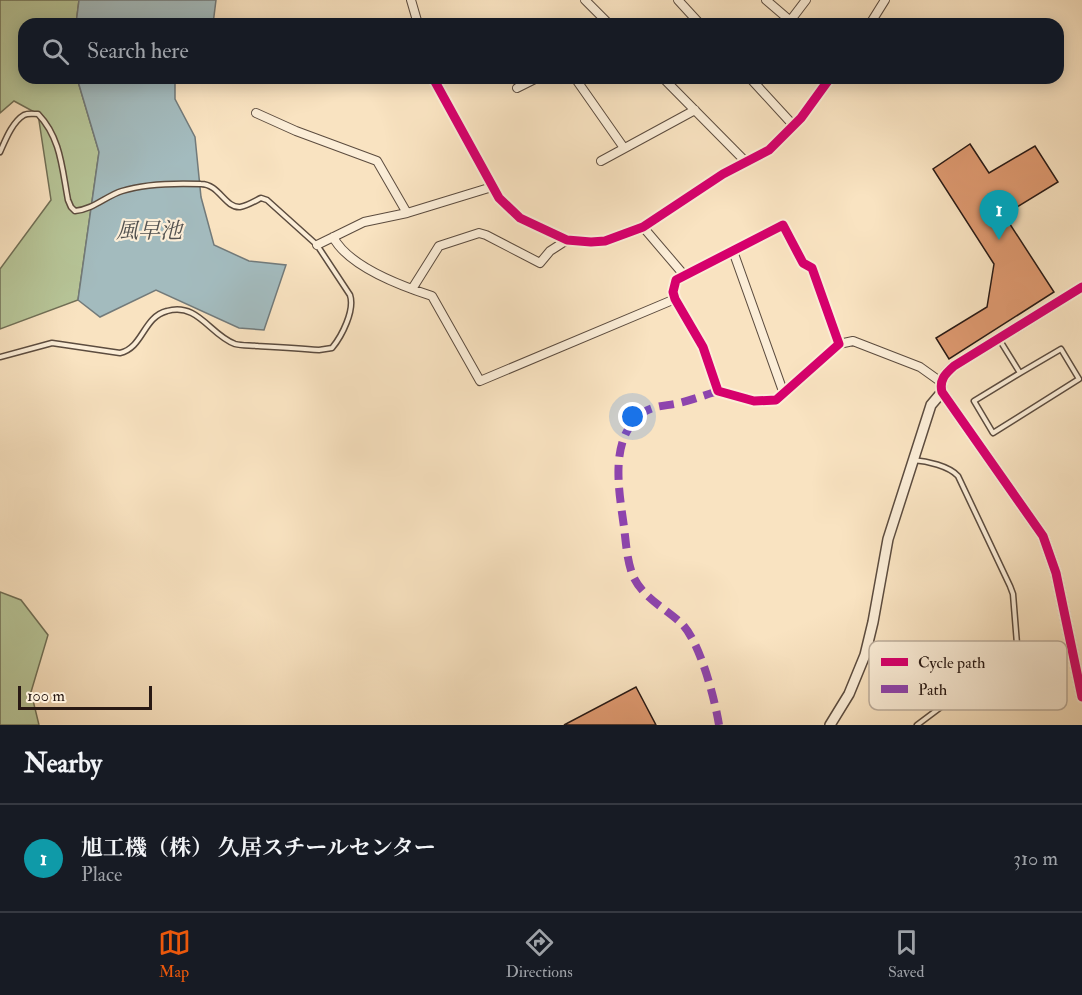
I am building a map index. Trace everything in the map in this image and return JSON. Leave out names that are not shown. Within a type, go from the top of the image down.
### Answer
[{"type":"street","points":[[411,0],[416,18]]},
{"type":"street","points":[[585,0],[603,18]]},
{"type":"street","points":[[678,0],[694,18]]},
{"type":"street","points":[[766,0],[787,18]]},
{"type":"street","points":[[795,18],[806,0]]},
{"type":"street","points":[[874,18],[885,0]]},
{"type":"street","points":[[436,84],[498,198],[520,218],[567,240],[591,242],[605,241],[643,227],[723,174],[770,150],[794,126],[826,84]]},
{"type":"street","points":[[517,88],[525,84]]},
{"type":"street","points":[[578,84],[624,148]]},
{"type":"street","points":[[669,84],[746,162]]},
{"type":"street","points":[[756,84],[794,126]]},
{"type":"street","points":[[601,161],[695,110]]},
{"type":"street","points":[[256,114],[377,161],[407,213]]},
{"type":"street","points":[[316,245],[364,222],[407,213],[492,187]]},
{"type":"street","points":[[839,344],[812,268],[803,263],[783,225],[676,280],[673,292],[675,298],[703,347],[718,391],[754,401],[776,400],[839,344],[853,341],[920,367],[941,382]]},
{"type":"street","points":[[643,227],[684,275]]},
{"type":"street","points":[[412,289],[439,246],[448,242],[479,233],[540,263],[550,251],[567,240]]},
{"type":"street","points":[[333,237],[344,251],[380,276],[432,296],[480,381],[675,298]]},
{"type":"street","points":[[733,251],[784,394]]},
{"type":"street","points":[[1081,288],[954,366],[946,372],[941,382],[942,393],[1043,536],[1056,573],[1082,697]]},
{"type":"street","points":[[830,725],[849,694],[865,655],[888,539],[931,405],[942,393]]},
{"type":"lane","points":[[0,152],[7,136],[21,117],[26,114],[38,114],[57,140],[68,200],[75,211],[92,207],[121,191],[143,186],[204,183],[214,187],[232,206],[240,207],[261,198],[267,200],[316,245],[352,301],[350,312],[332,348],[319,350],[236,344],[222,337],[204,320],[185,310],[166,311],[157,317],[149,323],[135,347],[127,352],[120,353],[52,343],[0,357]]},
{"type":"lane","points":[[998,338],[1020,374]]},
{"type":"lane","points":[[1061,349],[1079,380],[993,433],[974,401],[1020,374],[1061,349]]},
{"type":"lane","points":[[912,460],[922,460],[950,470],[958,476],[1013,594],[1017,641]]},
{"type":"lane","points":[[917,725],[937,710]]},
{"type":"green space","points":[[0,0],[79,0],[77,18],[18,18],[18,84],[79,84],[99,152],[78,300],[0,329],[0,269],[51,200],[38,114],[14,101],[0,113]]},
{"type":"green space","points":[[0,592],[21,600],[48,635],[31,692],[39,725],[0,725]]},
{"type":"water","points":[[79,0],[216,0],[214,18],[77,18]]},
{"type":"water","name":"風早池","points":[[79,84],[175,84],[175,99],[195,137],[201,197],[214,245],[249,261],[286,265],[264,330],[239,328],[156,290],[100,317],[78,300],[99,152]]},
{"type":"building","points":[[970,144],[989,173],[1035,146],[1058,182],[1004,215],[1054,292],[949,359],[936,338],[987,307],[994,264],[933,169]]},
{"type":"building","points":[[636,687],[656,725],[564,725]]},
{"type":"marked path","points":[[718,391],[644,412],[625,435],[619,465],[619,481],[627,552],[633,576],[642,591],[681,623],[688,632],[706,671],[719,725]]},
{"type":"cycle path","points":[[436,84],[499,198],[520,218],[567,240],[591,242],[605,241],[643,227],[723,174],[769,150],[801,118],[826,84]]},
{"type":"cycle path","points":[[783,225],[803,263],[812,268],[839,344],[776,400],[754,401],[718,391],[703,347],[673,292],[676,280],[783,225]]},
{"type":"cycle path","points":[[1082,287],[954,366],[941,384],[942,392],[1043,536],[1056,573],[1082,697]]},
{"type":"place","name":"旭工機（株） 久居スチールセンター","points":[[999,240]]}]
